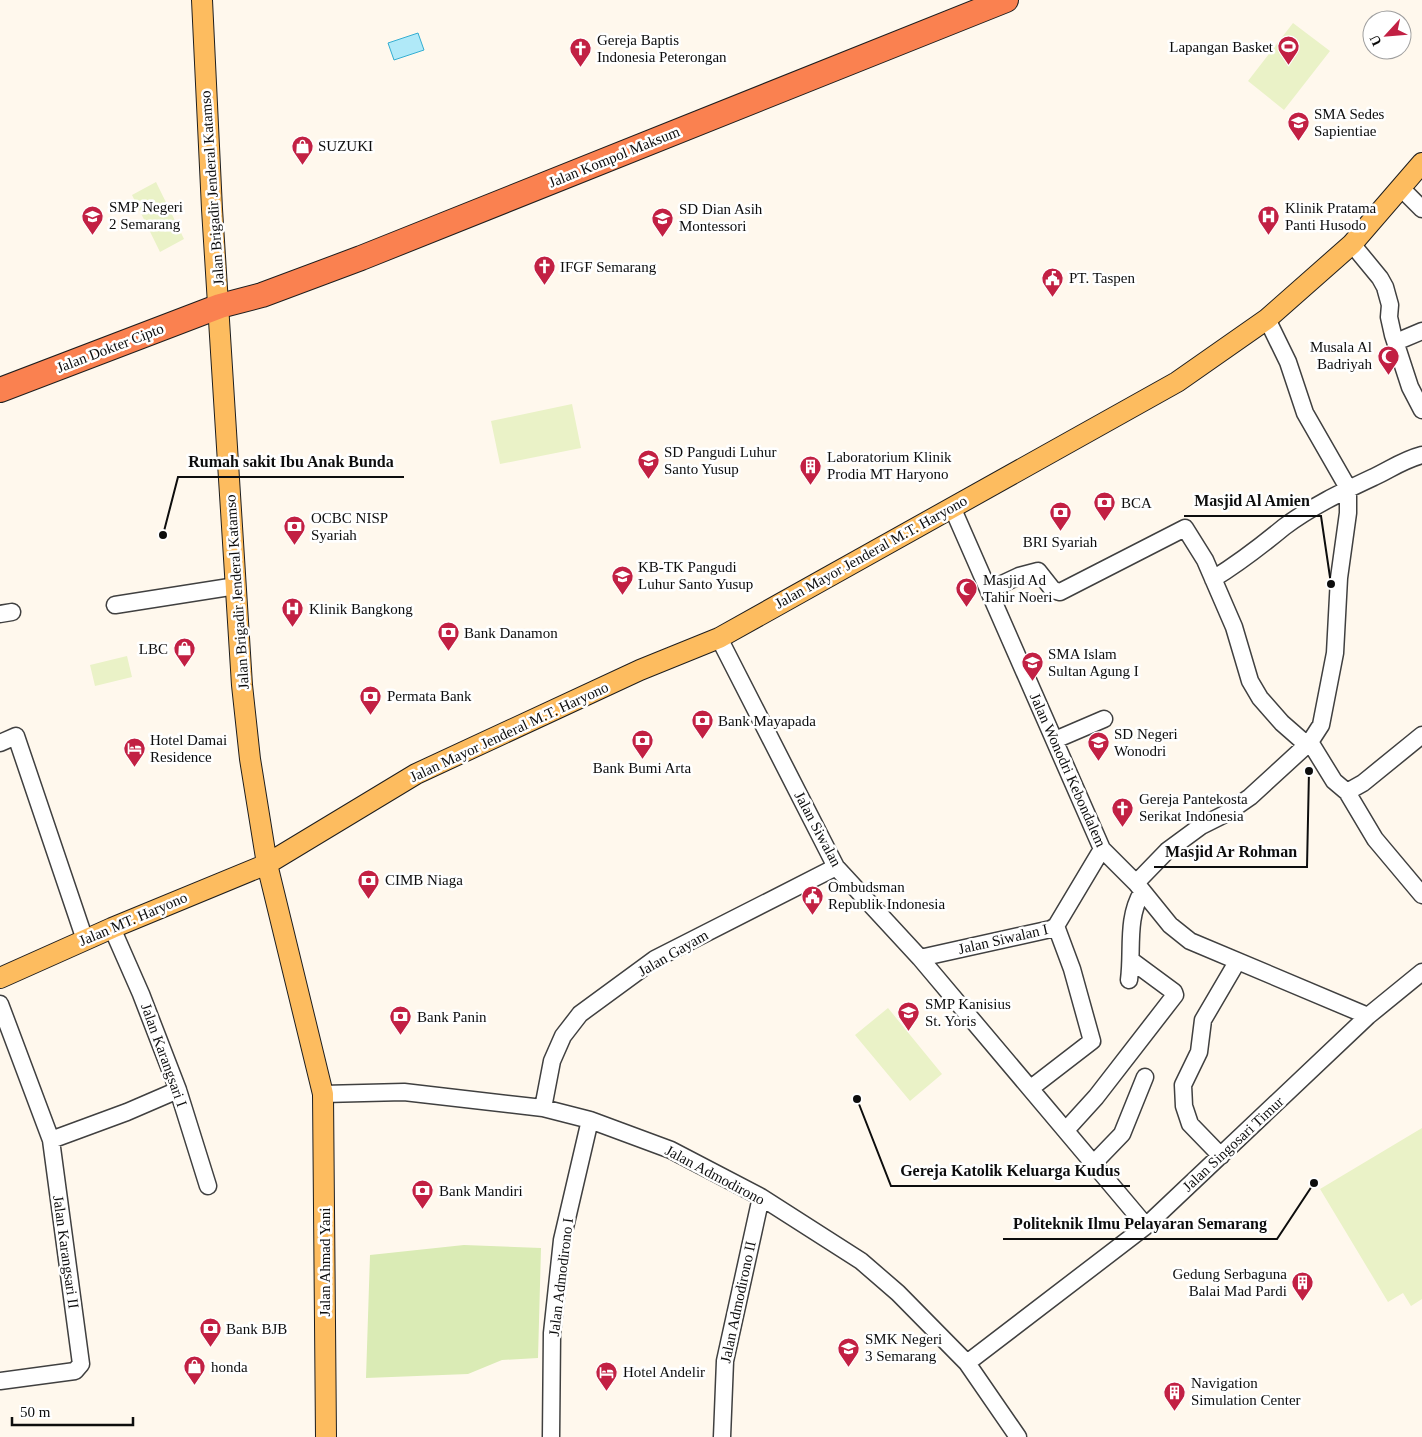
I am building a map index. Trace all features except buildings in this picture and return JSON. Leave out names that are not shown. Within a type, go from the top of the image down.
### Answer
[{"type":"highway","name":"Jalan Kompol Maksum","points":[[220,306],[262,296],[352,261],[1006,0]]},
{"type":"highway","name":"Jalan Dokter Cipto","points":[[0,390],[220,306]]},
{"type":"main road","name":"Jalan Brigadir Jenderal Katamso","points":[[202,0],[212,208],[220,306],[236,586],[250,758],[267,864],[322,1091]]},
{"type":"main road","name":"Jalan Mayor Jenderal M.T. Haryono","points":[[267,864],[416,774],[648,667],[719,638],[1177,382],[1267,319],[1352,244],[1422,163]]},
{"type":"main road","name":"Jalan MT. Haryono","points":[[0,978],[112,928],[267,864]]},
{"type":"main road","name":"Jalan Ahmad Yani","points":[[322,1091],[326,1437]]},
{"type":"street","points":[[1401,188],[1422,209]]},
{"type":"street","points":[[1352,244],[1380,278],[1385,287],[1390,305],[1389,317],[1396,342],[1410,387],[1422,410]]},
{"type":"street","points":[[1129,980],[1132,961],[1133,915],[1139,887],[1168,851],[1201,826],[1227,813],[1250,797],[1308,743],[1321,725],[1331,668],[1336,653],[1339,578],[1348,513],[1348,488],[1305,413],[1288,362],[1267,319]]},
{"type":"street","points":[[1396,342],[1422,331]]},
{"type":"street","points":[[1213,579],[1239,564],[1309,510],[1401,461],[1422,455]]},
{"type":"street","name":"Jalan Wonodri Kebondalem","points":[[952,507],[1102,849],[1139,887],[1170,925],[1190,941],[1368,1016]]},
{"type":"street","points":[[989,590],[1019,576],[1038,571],[1053,590],[1060,592],[1181,527],[1188,530],[1213,579],[1234,627],[1250,681],[1260,698],[1282,723],[1308,743],[1334,781],[1347,792],[1375,839],[1422,895]]},
{"type":"street","points":[[115,605],[236,586]]},
{"type":"street","name":"Jalan Siwalan","points":[[719,638],[836,867],[920,958],[1146,1226]]},
{"type":"street","points":[[1055,740],[1104,719]]},
{"type":"street","points":[[1347,792],[1364,783],[1422,735]]},
{"type":"street","points":[[0,743],[16,736],[84,940]]},
{"type":"street","name":"Jalan Siwalan I","points":[[920,958],[1048,930],[1056,926],[1102,849]]},
{"type":"street","name":"Jalan Gayam","points":[[543,1108],[552,1061],[563,1036],[580,1014],[655,959],[836,867]]},
{"type":"street","points":[[1030,1088],[1092,1040],[1072,969],[1056,926]]},
{"type":"street","name":"Jalan Karangsari I","points":[[112,928],[141,994],[178,1090],[208,1186]]},
{"type":"street","points":[[1066,1130],[1096,1097],[1175,995],[1174,992],[1132,961]]},
{"type":"street","points":[[1221,1156],[1190,1124],[1184,1106],[1183,1086],[1199,1052],[1203,1020],[1237,962]]},
{"type":"street","name":"Jalan Singosari Timur","points":[[966,1364],[1146,1226],[1368,1016],[1422,972]]},
{"type":"street","name":"Jalan Karangsari II","points":[[0,1004],[51,1140],[81,1364],[74,1371],[0,1381]]},
{"type":"street","points":[[1094,1163],[1122,1134],[1146,1077]]},
{"type":"street","points":[[51,1140],[127,1112],[178,1090]]},
{"type":"street","name":"Jalan Admodirono","points":[[322,1091],[404,1092],[543,1108],[590,1120],[671,1150],[760,1197],[861,1262],[898,1293],[966,1364],[1018,1437]]},
{"type":"street","name":"Jalan Admodirono I","points":[[551,1437],[552,1333],[562,1240],[590,1120]]},
{"type":"street","name":"Jalan Admodirono II","points":[[722,1437],[725,1361],[760,1197]]},
{"type":"green space","name":"Lapangan Basket","points":[[1293,23],[1330,51],[1284,110],[1248,81]]},
{"type":"green space","points":[[156,182],[184,239],[160,252],[132,195]]},
{"type":"green space","points":[[572,404],[581,448],[500,464],[491,421]]},
{"type":"green space","points":[[127,656],[132,677],[95,686],[90,665]]},
{"type":"green space","points":[[888,1008],[942,1074],[910,1101],[855,1035]]},
{"type":"green space","points":[[1422,1128],[1422,1299],[1411,1306],[1403,1293],[1388,1302],[1320,1189]]},
{"type":"green space","points":[[464,1245],[541,1248],[538,1358],[502,1360],[468,1374],[366,1378],[370,1255]]},
{"type":"water","points":[[418,33],[424,50],[394,60],[388,43]]},
{"type":"place","name":"Lapangan Basket","points":[[1289,66]]},
{"type":"place","name":"Gereja Baptis Indonesia Peterongan","points":[[581,68]]},
{"type":"place","name":"SMA Sedes Sapientiae","points":[[1298,142]]},
{"type":"place","name":"SUZUKI","points":[[302,165]]},
{"type":"place","name":"SMP Negeri 2 Semarang","points":[[93,235]]},
{"type":"place","name":"Klinik Pratama Panti Husodo","points":[[1269,236]]},
{"type":"place","name":"SD Dian Asih Montessori","points":[[663,237]]},
{"type":"place","name":"IFGF Semarang","points":[[544,286]]},
{"type":"place","name":"PT. Taspen","points":[[1053,297]]},
{"type":"place","name":"Musala Al Badriyah","points":[[1388,375]]},
{"type":"place","name":"SD Pangudi Luhur Santo Yusup","points":[[648,480]]},
{"type":"place","name":"Laboratorium Klinik Prodia MT Haryono","points":[[811,485]]},
{"type":"place","name":"BCA","points":[[1105,522]]},
{"type":"place","name":"BRI Syariah","points":[[1060,532]]},
{"type":"place","name":"Rumah sakit Ibu Anak Bunda","points":[[163,535]]},
{"type":"place","name":"OCBC NISP Syariah","points":[[295,546]]},
{"type":"place","name":"Masjid Al Amien","points":[[1331,584]]},
{"type":"place","name":"KB-TK Pangudi Luhur Santo Yusup","points":[[622,595]]},
{"type":"place","name":"Masjid Ad Tahir Noeri","points":[[967,608]]},
{"type":"place","name":"Klinik Bangkong","points":[[293,628]]},
{"type":"place","name":"Bank Danamon","points":[[448,652]]},
{"type":"place","name":"LBC","points":[[184,668]]},
{"type":"place","name":"SMA Islam Sultan Agung I","points":[[1032,682]]},
{"type":"place","name":"Permata Bank","points":[[371,715]]},
{"type":"place","name":"Bank Mayapada","points":[[702,740]]},
{"type":"place","name":"Bank Bumi Arta","points":[[642,759]]},
{"type":"place","name":"SD Negeri Wonodri","points":[[1098,762]]},
{"type":"place","name":"Hotel Damai Residence","points":[[134,768]]},
{"type":"place","name":"Masjid Ar Rohman","points":[[1309,771]]},
{"type":"place","name":"Gereja Pantekosta Serikat Indonesia","points":[[1123,827]]},
{"type":"place","name":"CIMB Niaga","points":[[369,899]]},
{"type":"place","name":"Ombudsman Republik Indonesia","points":[[812,915]]},
{"type":"place","name":"SMP Kanisius St. Yoris","points":[[909,1032]]},
{"type":"place","name":"Bank Panin","points":[[401,1036]]},
{"type":"place","name":"Gereja Katolik Keluarga Kudus","points":[[857,1099]]},
{"type":"place","name":"Politeknik Ilmu Pelayaran Semarang","points":[[1314,1183]]},
{"type":"place","name":"Bank Mandiri","points":[[423,1210]]},
{"type":"place","name":"Gedung Serbaguna Balai Mad Pardi","points":[[1303,1302]]},
{"type":"place","name":"Bank BJB","points":[[210,1348]]},
{"type":"place","name":"SMK Negeri 3 Semarang","points":[[849,1367]]},
{"type":"place","name":"honda","points":[[195,1386]]},
{"type":"place","name":"Hotel Andelir","points":[[607,1391]]},
{"type":"place","name":"Navigation Simulation Center","points":[[1175,1411]]}]
